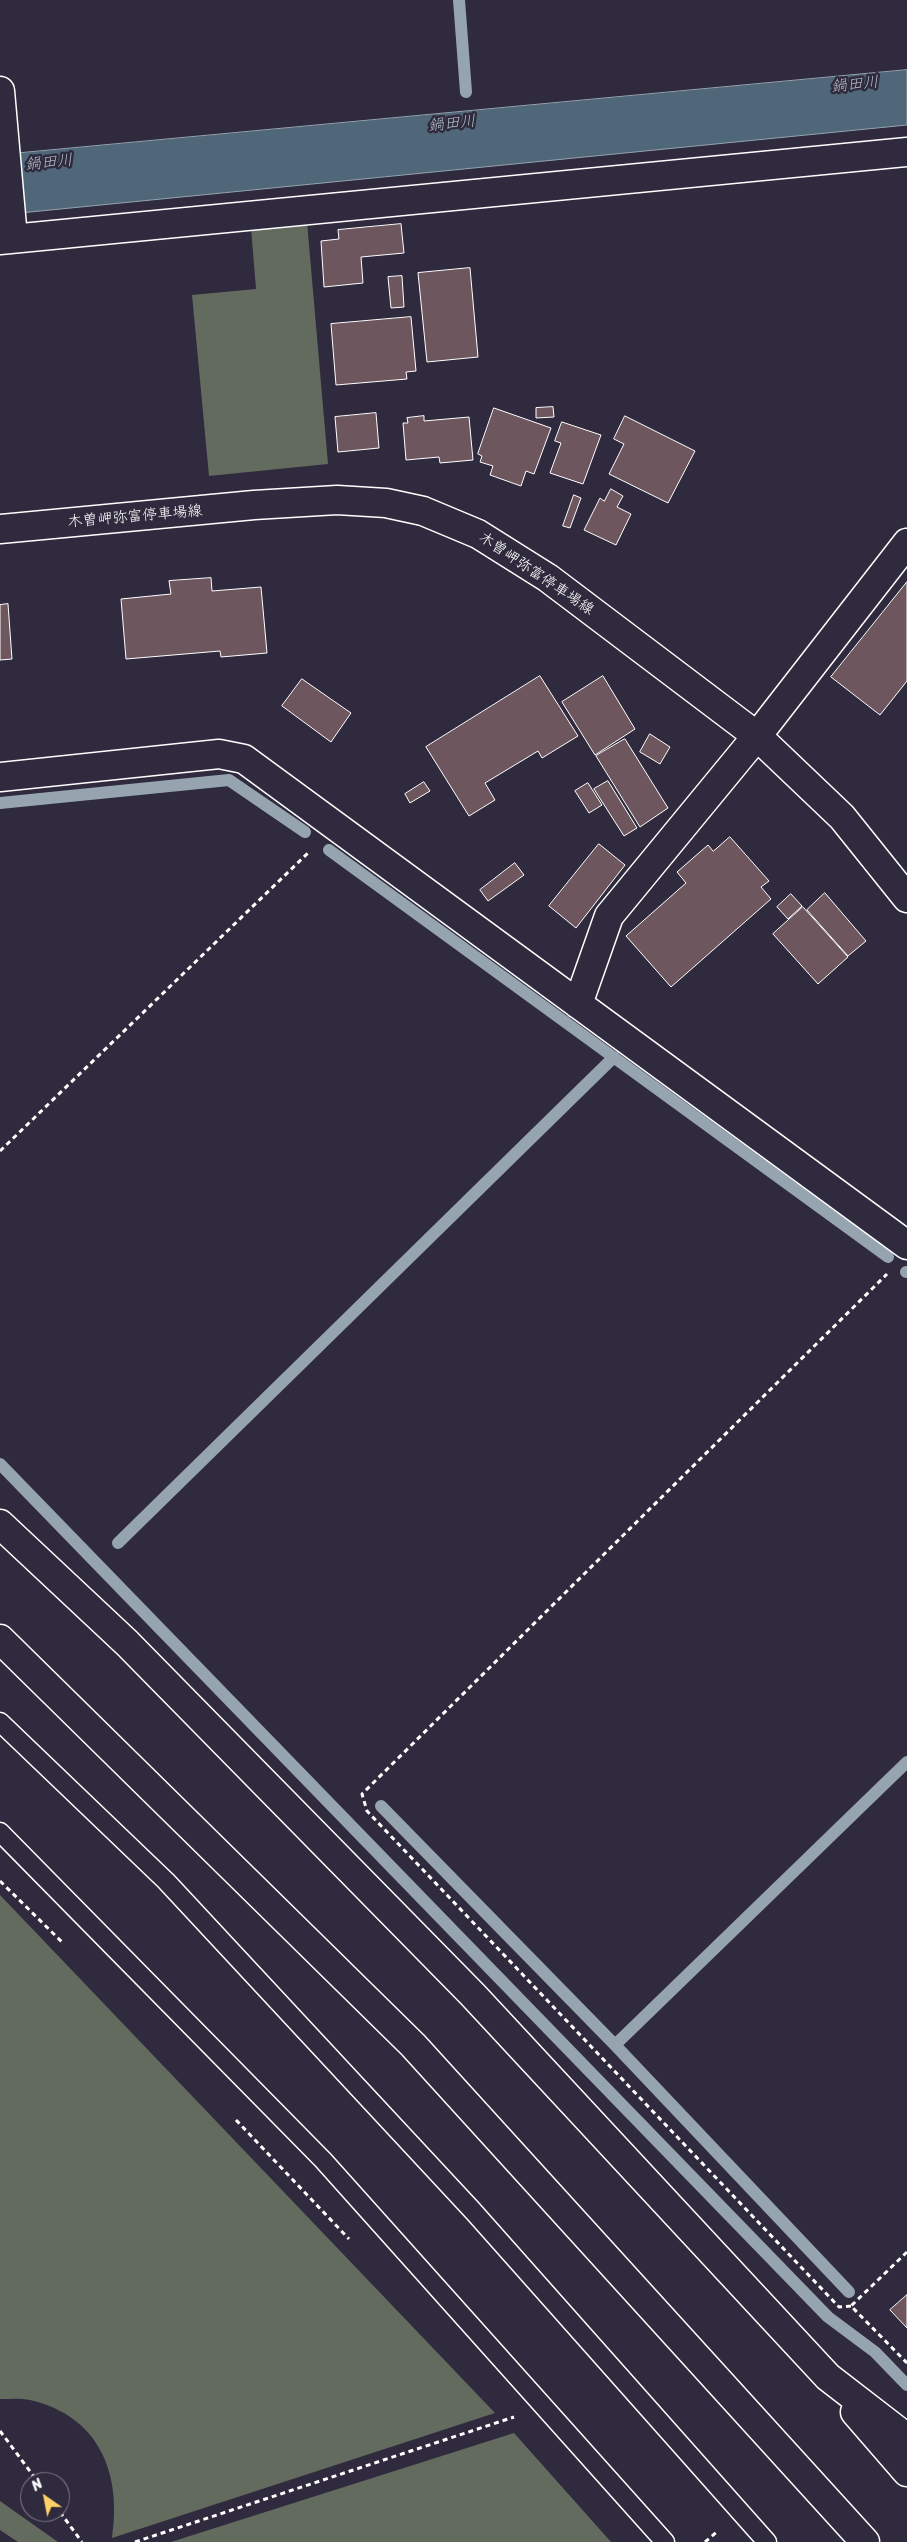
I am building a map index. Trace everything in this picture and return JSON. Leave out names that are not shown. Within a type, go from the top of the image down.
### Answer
[{"type":"street","points":[[0,91],[5,145],[8,234],[907,152]]},
{"type":"street","name":"木曽岬弥富停車場線","points":[[0,529],[254,505],[337,500],[386,503],[422,511],[478,534],[548,578],[757,736],[842,818],[907,898]]},
{"type":"street","points":[[578,1004],[609,916],[757,736],[907,543]]},
{"type":"street","points":[[0,777],[219,754],[244,759],[907,1245]]},
{"type":"street","points":[[0,1524],[127,1643],[466,1988],[828,2377],[864,2423],[907,2472]]},
{"type":"street","points":[[0,1638],[413,2045],[865,2542]]},
{"type":"street","points":[[828,2377],[907,2438]]},
{"type":"lane","points":[[0,1722],[166,1881],[473,2211],[767,2542]]},
{"type":"lane","points":[[0,1832],[323,2160],[541,2400],[665,2542]]},
{"type":"path","points":[[0,1151],[335,826]]},
{"type":"path","points":[[893,1268],[362,1794],[367,1811],[839,2307],[851,2306],[907,2252]]},
{"type":"path","points":[[0,1881],[69,1950]]},
{"type":"path","points":[[235,2118],[351,2241]]},
{"type":"path","points":[[851,2306],[907,2363]]},
{"type":"path","points":[[508,2410],[521,2424]]},
{"type":"path","points":[[135,2542],[514,2417]]},
{"type":"path","points":[[0,2431],[31,2472]]},
{"type":"path","points":[[67,2522],[82,2542]]},
{"type":"green space","points":[[307,222],[328,464],[209,476],[192,295],[256,289],[251,228]]},
{"type":"green space","points":[[0,1895],[495,2413],[112,2538],[113,2491],[109,2470],[101,2451],[89,2434],[73,2419],[54,2408],[27,2399],[0,2399]]},
{"type":"green space","points":[[514,2433],[611,2542],[171,2542]]},
{"type":"green space","points":[[0,2501],[20,2515],[20,2522],[30,2522],[58,2542],[18,2542],[0,2530]]},
{"type":"water","name":"鍋田川","points":[[907,70],[907,125],[0,215],[0,155]]},
{"type":"building","points":[[401,224],[404,253],[361,257],[363,283],[324,287],[321,241],[339,239],[338,230]]},
{"type":"building","points":[[470,268],[478,357],[427,362],[418,273]]},
{"type":"building","points":[[402,276],[404,307],[391,308],[388,277]]},
{"type":"building","points":[[411,317],[416,371],[406,372],[407,379],[336,385],[331,324]]},
{"type":"building","points":[[553,407],[554,417],[536,418],[536,408]]},
{"type":"building","points":[[494,408],[551,428],[534,474],[526,471],[521,486],[490,475],[493,466],[480,462],[482,456],[478,454]]},
{"type":"building","points":[[376,413],[379,448],[338,452],[335,417]]},
{"type":"building","points":[[424,416],[424,421],[469,417],[473,460],[440,463],[439,457],[406,460],[403,423],[408,423],[407,418]]},
{"type":"building","points":[[625,416],[695,451],[668,503],[609,474],[624,444],[614,439]]},
{"type":"building","points":[[562,422],[601,435],[583,484],[550,473],[561,443],[555,441]]},
{"type":"building","points":[[611,489],[623,496],[617,507],[631,514],[616,545],[584,530],[600,498],[604,501]]},
{"type":"building","points":[[574,495],[581,498],[570,528],[563,526]]},
{"type":"building","points":[[211,578],[212,591],[261,587],[267,653],[221,657],[220,651],[126,659],[121,599],[171,594],[169,581]]},
{"type":"building","points":[[907,582],[907,681],[880,715],[831,677]]},
{"type":"building","points":[[8,604],[12,659],[0,660],[0,605]]},
{"type":"building","points":[[540,676],[578,736],[542,758],[538,751],[485,783],[495,800],[469,816],[426,747]]},
{"type":"building","points":[[603,676],[635,729],[595,755],[562,702]]},
{"type":"building","points":[[302,679],[351,713],[331,742],[282,706]]},
{"type":"building","points":[[650,734],[670,747],[660,764],[640,752]]},
{"type":"building","points":[[625,739],[668,808],[640,827],[596,756]]},
{"type":"building","points":[[608,781],[637,828],[624,836],[594,789]]},
{"type":"building","points":[[424,782],[430,791],[410,803],[405,794]]},
{"type":"building","points":[[588,783],[602,805],[589,813],[575,791]]},
{"type":"building","points":[[730,837],[769,881],[761,887],[771,899],[671,987],[626,936],[686,883],[677,872],[708,845],[713,851]]},
{"type":"building","points":[[599,844],[625,865],[576,928],[549,906]]},
{"type":"building","points":[[515,863],[524,875],[488,901],[480,890]]},
{"type":"building","points":[[825,893],[866,941],[848,956],[807,910]]},
{"type":"building","points":[[791,894],[802,906],[788,919],[777,907]]},
{"type":"building","points":[[803,907],[848,957],[818,984],[773,934]]},
{"type":"building","points":[[907,2295],[907,2328],[890,2310]]},
{"type":"waterway","points":[[459,0],[466,92]]},
{"type":"waterway","points":[[0,803],[229,780],[305,832]]},
{"type":"waterway","points":[[329,850],[888,1257]]},
{"type":"waterway","points":[[118,1543],[614,1057]]},
{"type":"waterway","points":[[0,1464],[828,2317],[875,2352],[907,2385]]},
{"type":"waterway","points":[[615,2045],[907,1762]]},
{"type":"waterway","points":[[381,1806],[615,2045],[849,2292]]}]
